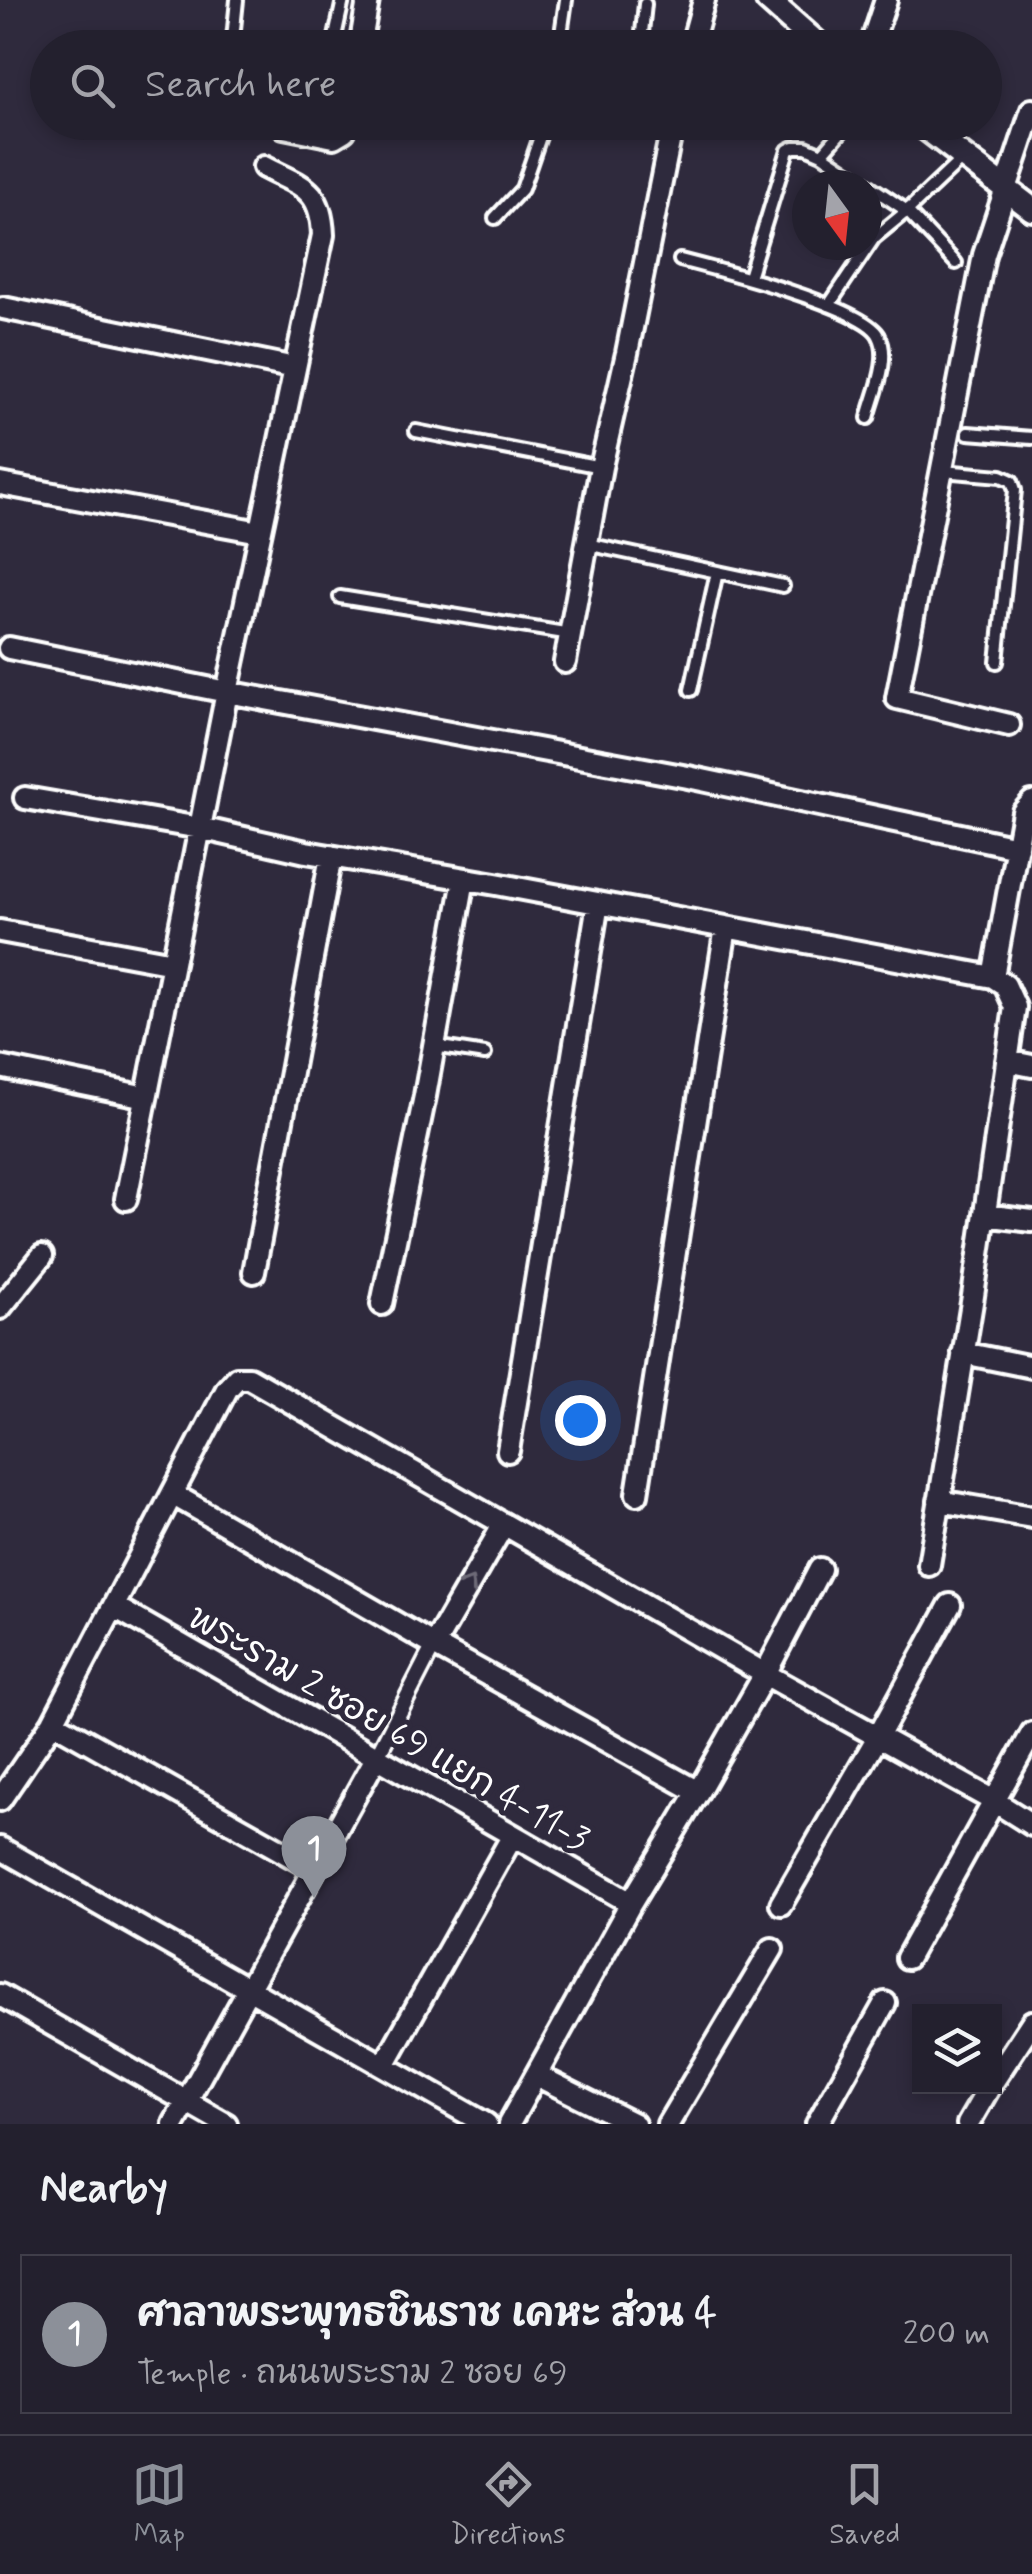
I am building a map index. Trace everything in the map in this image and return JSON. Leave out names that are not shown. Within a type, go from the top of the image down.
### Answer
[{"type":"street","points":[[363,30],[368,0]]},
{"type":"street","points":[[696,30],[704,0]]},
{"type":"street","points":[[768,0],[802,30]]},
{"type":"street","points":[[876,30],[886,0]]},
{"type":"street","points":[[1009,726],[897,698],[984,255],[1032,110]]},
{"type":"street","points":[[565,662],[669,140]]},
{"type":"street","points":[[942,140],[1030,203]]},
{"type":"street","points":[[126,1199],[323,235],[317,201],[306,189],[264,168]]},
{"type":"street","points":[[2,308],[296,368]]},
{"type":"street","points":[[0,484],[260,532]]},
{"type":"street","points":[[9,648],[688,777],[1017,847]]},
{"type":"street","points":[[25,798],[994,978],[1006,986],[1014,1007],[1007,1061],[929,1565]]},
{"type":"street","points":[[994,978],[1023,812],[1032,802]]},
{"type":"street","points":[[254,1272],[331,856]]},
{"type":"street","points":[[382,1304],[464,879]]},
{"type":"street","points":[[508,1450],[598,904]]},
{"type":"street","points":[[636,1494],[726,927]]},
{"type":"street","points":[[0,932],[173,962]]},
{"type":"street","points":[[1007,1061],[1032,1066]]},
{"type":"street","points":[[0,1067],[146,1097]]},
{"type":"street","points":[[985,1215],[1032,1221]]},
{"type":"street","points":[[0,1308],[42,1256]]},
{"type":"street","points":[[963,1353],[1032,1367]]},
{"type":"street","points":[[0,1800],[54,1722],[227,1389],[237,1378],[250,1378],[1032,1825]]},
{"type":"street","points":[[174,1495],[698,1792]]},
{"type":"street","points":[[939,1501],[1032,1518]]},
{"type":"street","points":[[174,2124],[376,1758],[434,1644],[504,1524]]},
{"type":"street","points":[[509,2124],[765,1674],[820,1568]]},
{"type":"street","points":[[781,1904],[950,1605]]},
{"type":"street","name":"พระราม 2 ซอย 69 แยก 4-11-3","points":[[115,1607],[631,1904]]},
{"type":"street","points":[[54,1722],[314,1869]]},
{"type":"street","points":[[907,1958],[1032,1733]]},
{"type":"street","points":[[384,2064],[512,1837]]},
{"type":"street","points":[[0,1848],[486,2124]]},
{"type":"street","points":[[668,2124],[772,1949]]},
{"type":"street","points":[[0,1994],[226,2124]]},
{"type":"street","points":[[817,2124],[885,2004]]},
{"type":"street","points":[[1002,2072],[1025,2050],[1032,2022]]},
{"type":"street","points":[[536,2075],[634,2124]]},
{"type":"street","points":[[968,2124],[985,2094]]},
{"type":"lane","points":[[234,30],[236,0]]},
{"type":"lane","points":[[337,30],[343,0]]},
{"type":"lane","points":[[562,30],[566,0]]},
{"type":"lane","points":[[642,30],[645,4]]},
{"type":"lane","points":[[495,218],[522,189],[539,140]]},
{"type":"lane","points":[[822,154],[834,140]]},
{"type":"lane","points":[[749,277],[788,150],[794,147],[822,154],[907,211],[956,263]]},
{"type":"lane","points":[[829,306],[874,238],[964,156]]},
{"type":"lane","points":[[680,260],[749,277],[829,306],[874,328],[884,352],[868,418]]},
{"type":"lane","points":[[416,430],[601,467]]},
{"type":"lane","points":[[968,433],[1032,438]]},
{"type":"lane","points":[[942,471],[1001,476],[1012,481],[1015,490],[996,662]]},
{"type":"lane","points":[[587,544],[783,586]]},
{"type":"lane","points":[[691,690],[717,572]]},
{"type":"lane","points":[[340,597],[572,634]]},
{"type":"lane","points":[[434,1046],[485,1054]]},
{"type":"place","name":"ศาลาพระพุทธชินราช เคหะ ส่วน 4","points":[[314,1898]]}]
